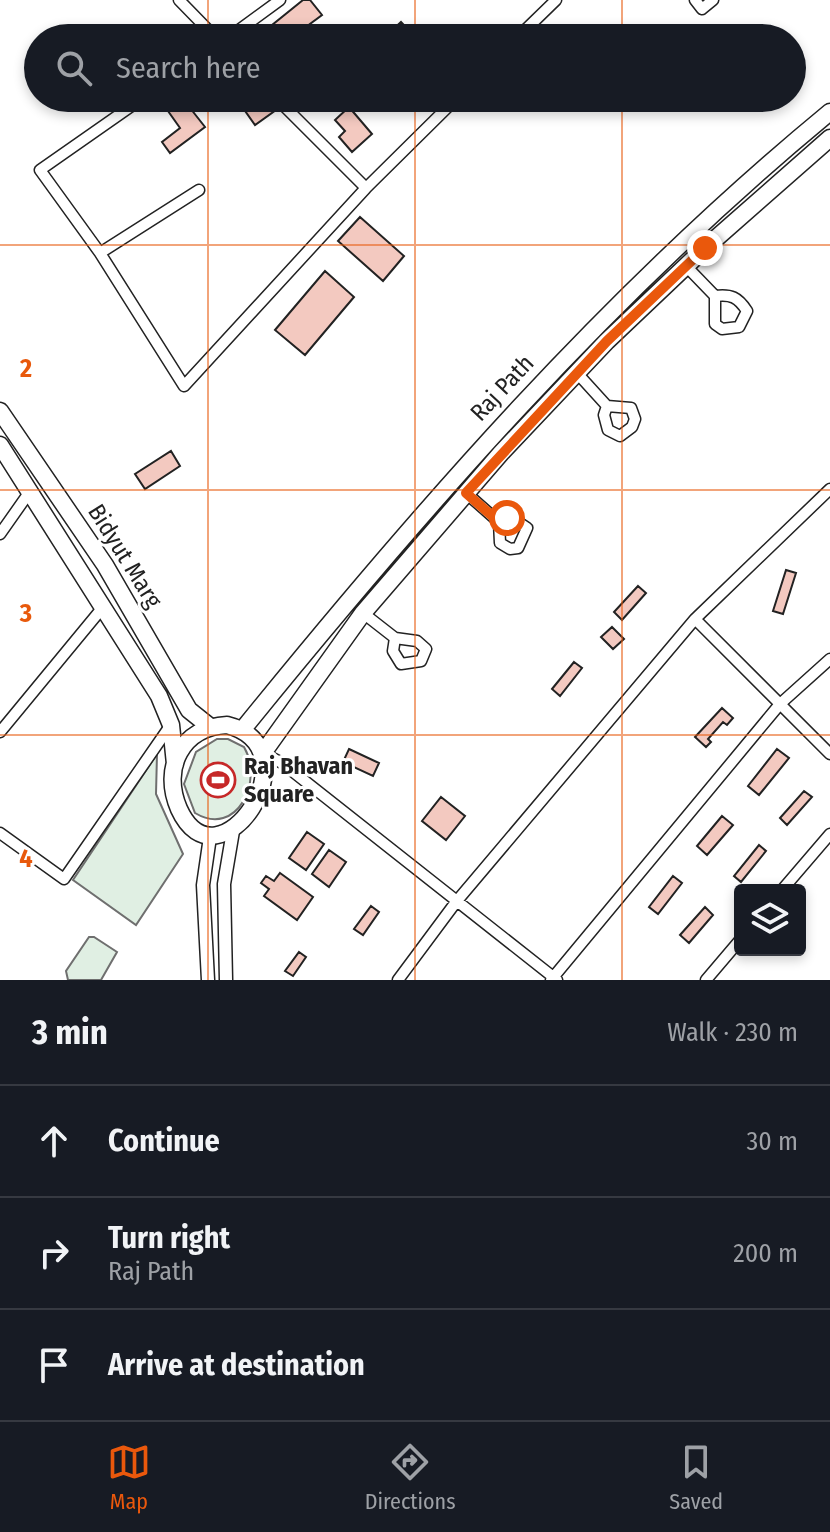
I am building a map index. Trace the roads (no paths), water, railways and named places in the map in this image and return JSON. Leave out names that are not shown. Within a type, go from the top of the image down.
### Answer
[{"type":"main road","name":"Raj Path","points":[[243,729],[416,520],[593,326],[691,233],[830,112]]},
{"type":"main road","name":"Raj Path","points":[[263,753],[363,613],[466,493],[577,373],[686,266],[830,138]]},
{"type":"main road","name":"Bidyut Marg","points":[[0,411],[105,565],[189,710],[209,726]]},
{"type":"main road","name":"Bidyut Marg","points":[[0,445],[159,696],[171,725],[175,764]]},
{"type":"main road","points":[[227,725],[243,729],[263,753],[263,778],[243,820],[233,831],[210,837],[199,833],[182,816],[174,795],[175,764],[182,746],[197,730],[209,726],[227,725]]},
{"type":"street","points":[[179,0],[202,24]]},
{"type":"street","points":[[247,24],[280,0]]},
{"type":"street","points":[[531,24],[556,0]]},
{"type":"street","points":[[695,0],[702,9],[713,0]]},
{"type":"street","points":[[123,112],[40,170],[100,253],[184,386],[366,188],[443,112]]},
{"type":"street","points":[[290,112],[366,188]]},
{"type":"street","points":[[100,253],[199,190]]},
{"type":"street","points":[[686,266],[715,296]]},
{"type":"street","points":[[577,373],[607,406]]},
{"type":"street","points":[[398,980],[456,902],[695,619],[830,489]]},
{"type":"street","points":[[0,534],[31,490]]},
{"type":"street","points":[[466,493],[499,522]]},
{"type":"street","points":[[0,732],[104,606]]},
{"type":"street","points":[[363,613],[395,638]]},
{"type":"street","points":[[695,619],[830,754]]},
{"type":"street","points":[[263,753],[282,763],[554,979],[780,704],[830,659]]},
{"type":"street","points":[[0,833],[64,879],[171,725]]},
{"type":"street","points":[[263,778],[282,763]]},
{"type":"street","points":[[226,980],[224,884],[233,831]]},
{"type":"street","points":[[787,884],[830,834]]},
{"type":"street","points":[[208,980],[203,885],[210,837]]},
{"type":"street","points":[[706,980],[734,947]]},
{"type":"place","name":"Raj Bhavan Square","points":[[218,780]]}]
